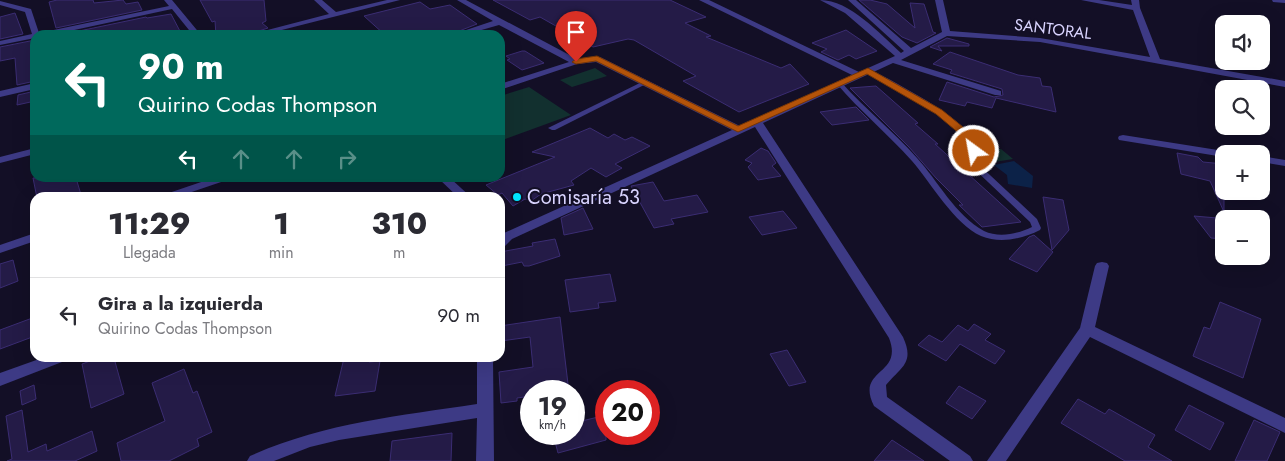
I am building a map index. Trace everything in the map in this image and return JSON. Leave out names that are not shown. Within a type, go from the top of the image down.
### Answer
[{"type":"street","points":[[318,0],[335,15]]},
{"type":"street","points":[[273,30],[396,0]]},
{"type":"street","points":[[461,0],[576,62]]},
{"type":"street","points":[[703,0],[863,73]]},
{"type":"street","points":[[824,0],[848,11],[901,56],[998,93]]},
{"type":"street","points":[[852,0],[901,56]]},
{"type":"street","points":[[505,235],[901,56],[946,33],[939,0]]},
{"type":"street","points":[[1085,0],[1136,4],[1156,61]]},
{"type":"street","points":[[1276,0],[1285,1]]},
{"type":"street","points":[[0,4],[28,11],[35,30]]},
{"type":"street","points":[[59,30],[171,4],[193,30]]},
{"type":"street","points":[[472,30],[500,22]]},
{"type":"street","name":"SANTORAL","points":[[946,33],[1040,40],[1285,84]]},
{"type":"street","points":[[0,43],[30,37]]},
{"type":"street","points":[[505,85],[576,62],[597,59],[738,129]]},
{"type":"street","points":[[0,94],[30,87]]},
{"type":"street","points":[[757,121],[896,337],[901,352],[899,362],[879,382],[876,391],[880,401],[964,461]]},
{"type":"street","points":[[1123,138],[1215,153]]},
{"type":"street","points":[[0,160],[30,152]]},
{"type":"street","points":[[1270,160],[1285,163]]},
{"type":"street","points":[[179,192],[210,182]]},
{"type":"street","points":[[448,182],[459,192]]},
{"type":"street","points":[[0,249],[30,239]]},
{"type":"street","points":[[996,461],[1087,329],[1102,266]]},
{"type":"street","points":[[1087,329],[1285,426]]},
{"type":"street","points":[[0,380],[47,362]]},
{"type":"street","points":[[485,362],[485,461]]},
{"type":"street","points":[[256,461],[278,450],[324,435],[485,410]]},
{"type":"lane","points":[[839,83],[914,158],[968,224],[983,234],[997,237],[1028,234],[1037,228],[1034,221],[972,162],[970,158],[976,145],[971,138],[939,112],[863,73]]},
{"type":"lane","points":[[552,128],[646,82]]},
{"type":"green space","points":[[595,68],[607,76],[572,87],[560,80]]},
{"type":"green space","points":[[529,87],[571,115],[505,139],[505,94]]},
{"type":"green space","points":[[1001,149],[1013,159],[988,163],[976,152]]},
{"type":"water","points":[[1014,161],[1033,176],[1032,188],[1008,184],[1007,175],[994,165]]},
{"type":"building","points":[[57,0],[93,0],[94,3],[123,0],[126,4],[138,2],[142,10],[56,28],[49,2]]},
{"type":"building","points":[[200,0],[264,0],[266,21],[262,23],[268,28],[262,30],[216,30],[215,21],[212,22]]},
{"type":"building","points":[[493,0],[670,0],[706,17],[685,23],[711,36],[706,37],[781,68],[790,64],[809,84],[739,112],[683,81],[696,76],[634,40],[628,39],[593,47],[540,17],[530,20]]},
{"type":"building","points":[[859,0],[870,0],[887,4],[915,28],[910,3],[924,4],[933,32],[936,33],[917,43],[902,37]]},
{"type":"building","points":[[420,2],[430,9],[450,5],[477,24],[462,30],[379,30],[364,16]]},
{"type":"building","points":[[15,13],[23,34],[0,39],[0,17]]},
{"type":"building","points":[[171,14],[179,30],[84,30],[146,17]]},
{"type":"building","points":[[846,30],[877,51],[856,59],[849,55],[838,60],[821,52],[827,49],[812,43]]},
{"type":"building","points":[[947,38],[969,44],[969,46],[938,46],[942,51],[930,47]]},
{"type":"building","points":[[30,41],[30,82],[17,85],[15,58],[0,61],[0,47]]},
{"type":"building","points":[[522,51],[544,63],[522,70],[507,60],[510,59],[506,56]]},
{"type":"building","points":[[950,52],[1018,75],[1040,78],[1042,86],[1051,87],[1056,112],[996,98],[992,108],[967,102],[965,106],[939,100],[947,82],[994,97],[1003,95],[1002,89],[950,73],[952,70],[933,64]]},
{"type":"building","points":[[876,86],[918,123],[915,124],[938,144],[935,144],[1021,222],[982,227],[959,205],[963,205],[909,147],[850,88]]},
{"type":"building","points":[[30,92],[30,102],[17,105],[18,95]]},
{"type":"building","points":[[856,107],[869,120],[832,125],[820,112]]},
{"type":"building","points":[[590,128],[608,138],[614,134],[625,140],[632,137],[650,146],[615,164],[622,168],[606,177],[591,168],[571,181],[574,185],[541,194],[531,201],[525,199],[513,206],[505,197],[505,192],[494,192],[486,185],[493,182],[505,182],[505,177],[555,157],[532,152]]},
{"type":"building","points":[[761,148],[768,151],[776,163],[772,166],[781,176],[758,180],[748,167],[752,163],[745,160]]},
{"type":"building","points":[[1177,153],[1198,157],[1203,162],[1215,163],[1215,192],[1210,181],[1181,174]]},
{"type":"building","points":[[34,182],[77,182],[80,192],[36,192]]},
{"type":"building","points":[[653,182],[664,201],[697,195],[708,212],[671,219],[674,224],[654,228],[631,186]]},
{"type":"building","points":[[1043,197],[1063,200],[1069,230],[1052,250]]},
{"type":"building","points":[[1219,200],[1224,200],[1223,210]]},
{"type":"building","points":[[583,208],[593,229],[564,235],[561,218]]},
{"type":"building","points":[[783,211],[797,228],[762,235],[749,217]]},
{"type":"building","points":[[1194,216],[1215,218],[1215,238],[1211,238]]},
{"type":"building","points":[[1034,235],[1053,252],[1037,272],[1009,259],[1029,237]]},
{"type":"building","points":[[555,239],[560,256],[529,266],[524,266],[522,262],[505,265],[505,251],[533,246],[532,243]]},
{"type":"building","points":[[13,260],[18,281],[0,288],[0,264]]},
{"type":"building","points":[[610,274],[616,301],[598,303],[599,308],[570,312],[565,280]]},
{"type":"building","points":[[1220,302],[1261,319],[1243,378],[1193,356],[1204,327],[1210,329]]},
{"type":"building","points":[[560,317],[568,380],[520,380],[520,398],[517,398],[517,401],[501,403],[499,372],[533,367],[530,337],[505,340],[505,325]]},
{"type":"building","points":[[30,319],[30,338],[0,349],[0,330]]},
{"type":"building","points":[[974,324],[991,334],[985,340],[1005,351],[995,364],[960,344],[946,361],[918,345],[929,335],[942,342],[958,325],[968,331]]},
{"type":"building","points":[[787,350],[806,382],[789,386],[770,354]]},
{"type":"building","points":[[87,362],[115,362],[124,394],[91,408],[82,364]]},
{"type":"building","points":[[343,362],[380,362],[375,391],[335,396]]},
{"type":"building","points":[[184,369],[193,393],[197,391],[212,432],[197,439],[199,446],[169,461],[121,461],[117,443],[165,421],[152,383]]},
{"type":"building","points":[[34,385],[36,399],[22,405],[20,391]]},
{"type":"building","points":[[959,386],[986,401],[972,419],[946,403]]},
{"type":"building","points":[[1078,399],[1105,414],[1109,409],[1155,435],[1148,447],[1172,461],[1125,461],[1061,423]]},
{"type":"building","points":[[1189,405],[1224,423],[1210,450],[1175,430]]},
{"type":"building","points":[[22,410],[28,452],[46,444],[47,451],[92,431],[97,451],[75,461],[7,461],[12,459],[6,416]]},
{"type":"building","points":[[595,418],[595,443],[558,453],[556,445],[585,445],[585,420]]},
{"type":"building","points":[[1254,420],[1280,432],[1267,461],[1235,461]]},
{"type":"building","points":[[452,433],[451,461],[390,461],[392,441]]},
{"type":"building","points":[[892,440],[924,461],[874,461]]},
{"type":"place","name":"Comisaría 53","points":[[517,197]]},
{"type":"route","points":[[576,62],[597,59],[738,129],[868,71],[939,112],[971,138],[976,145],[974,151]]}]
